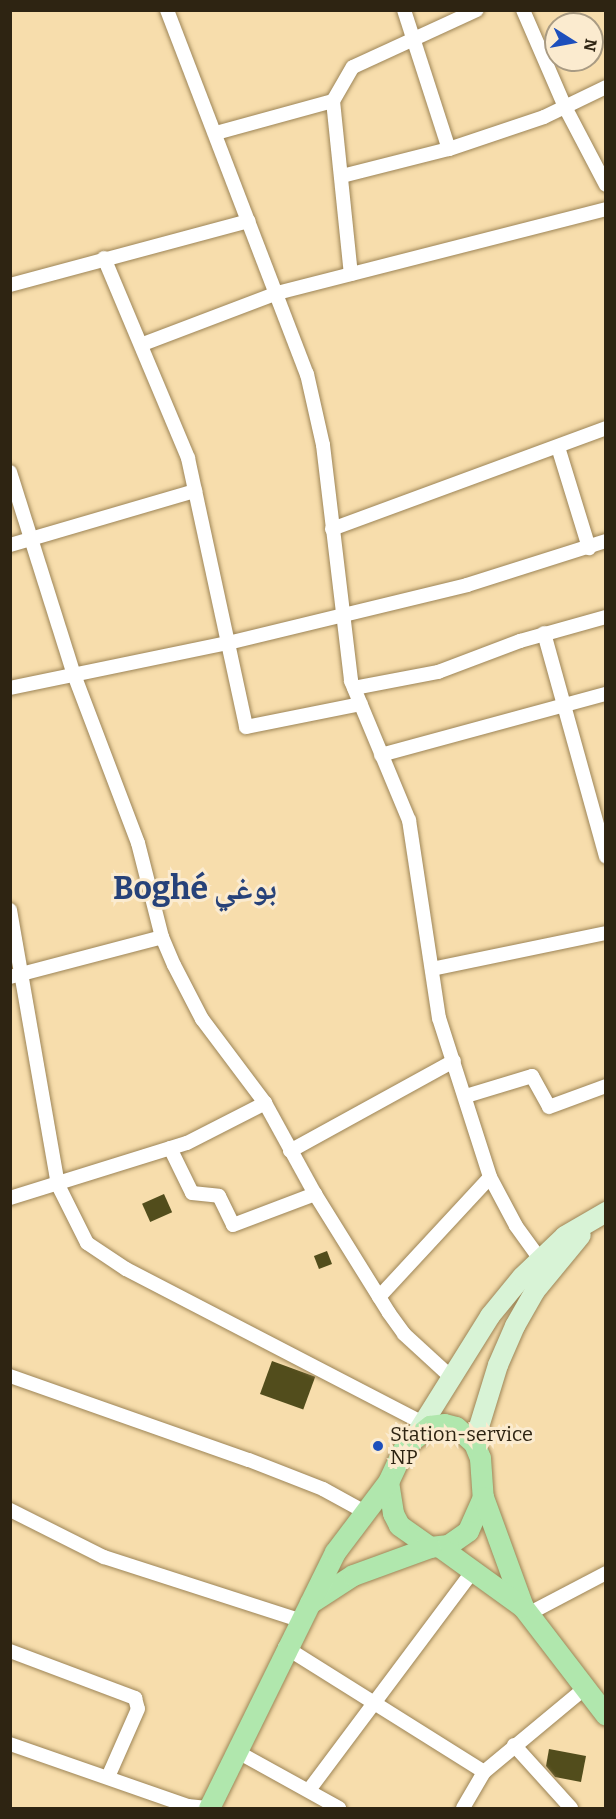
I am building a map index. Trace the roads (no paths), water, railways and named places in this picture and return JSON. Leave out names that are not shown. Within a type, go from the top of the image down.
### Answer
[{"type":"main road","points":[[208,1809],[303,1613],[363,1511],[388,1482],[396,1460],[420,1428],[444,1424],[456,1427],[474,1443],[480,1458],[483,1497],[526,1610],[606,1715]]},
{"type":"main road","points":[[388,1482],[393,1513],[399,1525],[526,1610]]},
{"type":"main road","points":[[303,1613],[353,1575],[435,1547],[468,1531],[483,1497]]},
{"type":"street","points":[[167,10],[277,293],[318,412],[341,615],[354,688],[409,820],[437,1009],[490,1177],[516,1226],[540,1258]]},
{"type":"street","points":[[404,10],[416,38],[449,148]]},
{"type":"street","points":[[351,274],[333,101],[352,67],[477,10]]},
{"type":"street","points":[[523,10],[565,107],[606,185]]},
{"type":"street","points":[[342,176],[449,148],[565,107],[606,87]]},
{"type":"street","points":[[216,133],[333,101]]},
{"type":"street","points":[[143,344],[277,293],[606,209]]},
{"type":"street","points":[[10,285],[104,258],[174,244],[249,221]]},
{"type":"street","points":[[104,258],[143,344],[183,443],[246,727],[360,704]]},
{"type":"street","points":[[332,529],[606,428]]},
{"type":"street","points":[[558,447],[589,548]]},
{"type":"street","points":[[10,472],[73,672],[138,843],[162,937],[202,1019],[265,1103],[315,1194],[379,1297],[404,1334],[451,1377]]},
{"type":"street","points":[[10,545],[195,491]]},
{"type":"street","points":[[10,688],[73,672],[228,643],[490,579],[606,541]]},
{"type":"street","points":[[354,688],[438,672],[544,633],[606,616]]},
{"type":"street","points":[[544,633],[566,705],[606,858]]},
{"type":"street","points":[[381,754],[606,694]]},
{"type":"street","points":[[10,910],[16,975],[58,1185],[81,1234],[97,1252],[420,1428],[490,1316],[540,1258],[565,1236],[600,1216]]},
{"type":"street","points":[[432,969],[606,933]]},
{"type":"street","points":[[16,975],[162,937]]},
{"type":"street","points":[[290,1151],[454,1061]]},
{"type":"street","points":[[466,1096],[532,1076],[549,1107],[606,1086]]},
{"type":"street","points":[[10,1198],[58,1185],[170,1148],[265,1103]]},
{"type":"street","points":[[170,1148],[192,1193],[219,1196],[233,1225],[315,1194]]},
{"type":"street","points":[[379,1297],[490,1177]]},
{"type":"street","points":[[474,1443],[498,1365],[534,1291],[600,1216]]},
{"type":"street","points":[[10,1376],[249,1460],[323,1489],[363,1511]]},
{"type":"street","points":[[10,1510],[104,1557],[303,1613]]},
{"type":"street","points":[[309,1790],[372,1702],[472,1572]]},
{"type":"street","points":[[526,1610],[606,1573]]},
{"type":"street","points":[[285,1647],[484,1772]]},
{"type":"street","points":[[10,1651],[135,1698],[138,1709],[108,1777]]},
{"type":"street","points":[[463,1809],[484,1772],[584,1689]]},
{"type":"street","points":[[10,1744],[188,1806],[208,1809]]},
{"type":"street","points":[[514,1745],[571,1809]]},
{"type":"street","points":[[236,1751],[309,1790],[339,1809]]},
{"type":"place","name":"Station-service NP","points":[[378,1446]]},
{"type":"district","name":"Boghé بوغي","points":[[195,888]]}]
